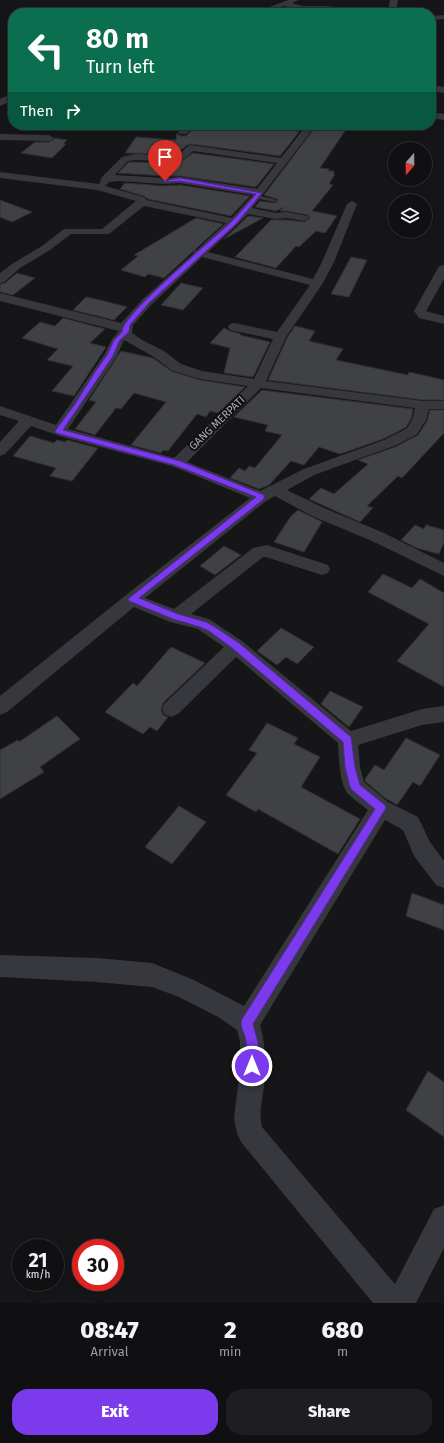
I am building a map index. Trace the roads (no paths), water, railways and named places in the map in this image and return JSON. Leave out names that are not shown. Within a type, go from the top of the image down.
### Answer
[{"type":"street","points":[[273,8],[295,0]]},
{"type":"street","points":[[285,4],[305,8],[328,8]]},
{"type":"street","points":[[59,431],[110,356],[118,340],[147,302],[198,253],[234,222],[258,195],[307,130]]},
{"type":"street","points":[[0,136],[34,138],[48,134]]},
{"type":"street","points":[[98,188],[125,159],[136,157],[179,159],[191,148],[284,161]]},
{"type":"street","points":[[0,175],[98,188],[140,199],[143,202],[234,222]]},
{"type":"street","points":[[106,179],[118,178],[165,181],[180,180],[258,195]]},
{"type":"street","points":[[0,279],[16,266],[46,248],[68,231],[105,232],[143,202]]},
{"type":"street","points":[[258,384],[280,337],[317,283],[328,262],[352,204]]},
{"type":"street","points":[[245,210],[276,216],[287,215],[304,218]]},
{"type":"street","points":[[198,253],[317,283]]},
{"type":"street","points":[[444,268],[440,281],[420,311],[423,315],[444,320]]},
{"type":"street","points":[[0,297],[125,330]]},
{"type":"street","points":[[234,327],[280,337]]},
{"type":"street","points":[[125,330],[129,339],[159,354],[176,367],[212,377],[299,390],[444,405]]},
{"type":"street","name":"GANG MERPATI","points":[[177,463],[258,384]]},
{"type":"street","points":[[0,707],[132,599],[268,493],[309,472],[388,443],[407,434],[419,420],[423,404]]},
{"type":"street","points":[[0,410],[59,431],[177,463],[268,493],[378,537],[444,570]]},
{"type":"street","points":[[0,451],[28,420]]},
{"type":"street","points":[[176,617],[256,554],[262,551],[276,553],[322,568]]},
{"type":"street","points":[[132,599],[176,617],[203,624],[236,646],[348,740],[350,767],[355,787],[381,808],[411,824],[422,849],[444,878]]},
{"type":"street","points":[[171,709],[236,646]]},
{"type":"street","points":[[348,740],[381,731],[416,718],[444,714]]},
{"type":"street","points":[[247,1023],[381,808]]},
{"type":"street","points":[[0,966],[96,970],[152,975],[186,988],[228,1010],[247,1023],[252,1041],[252,1078],[247,1118],[250,1133],[392,1303]]},
{"type":"street","points":[[401,1303],[444,1220]]},
{"type":"lane","points":[[258,195],[274,200]]}]
